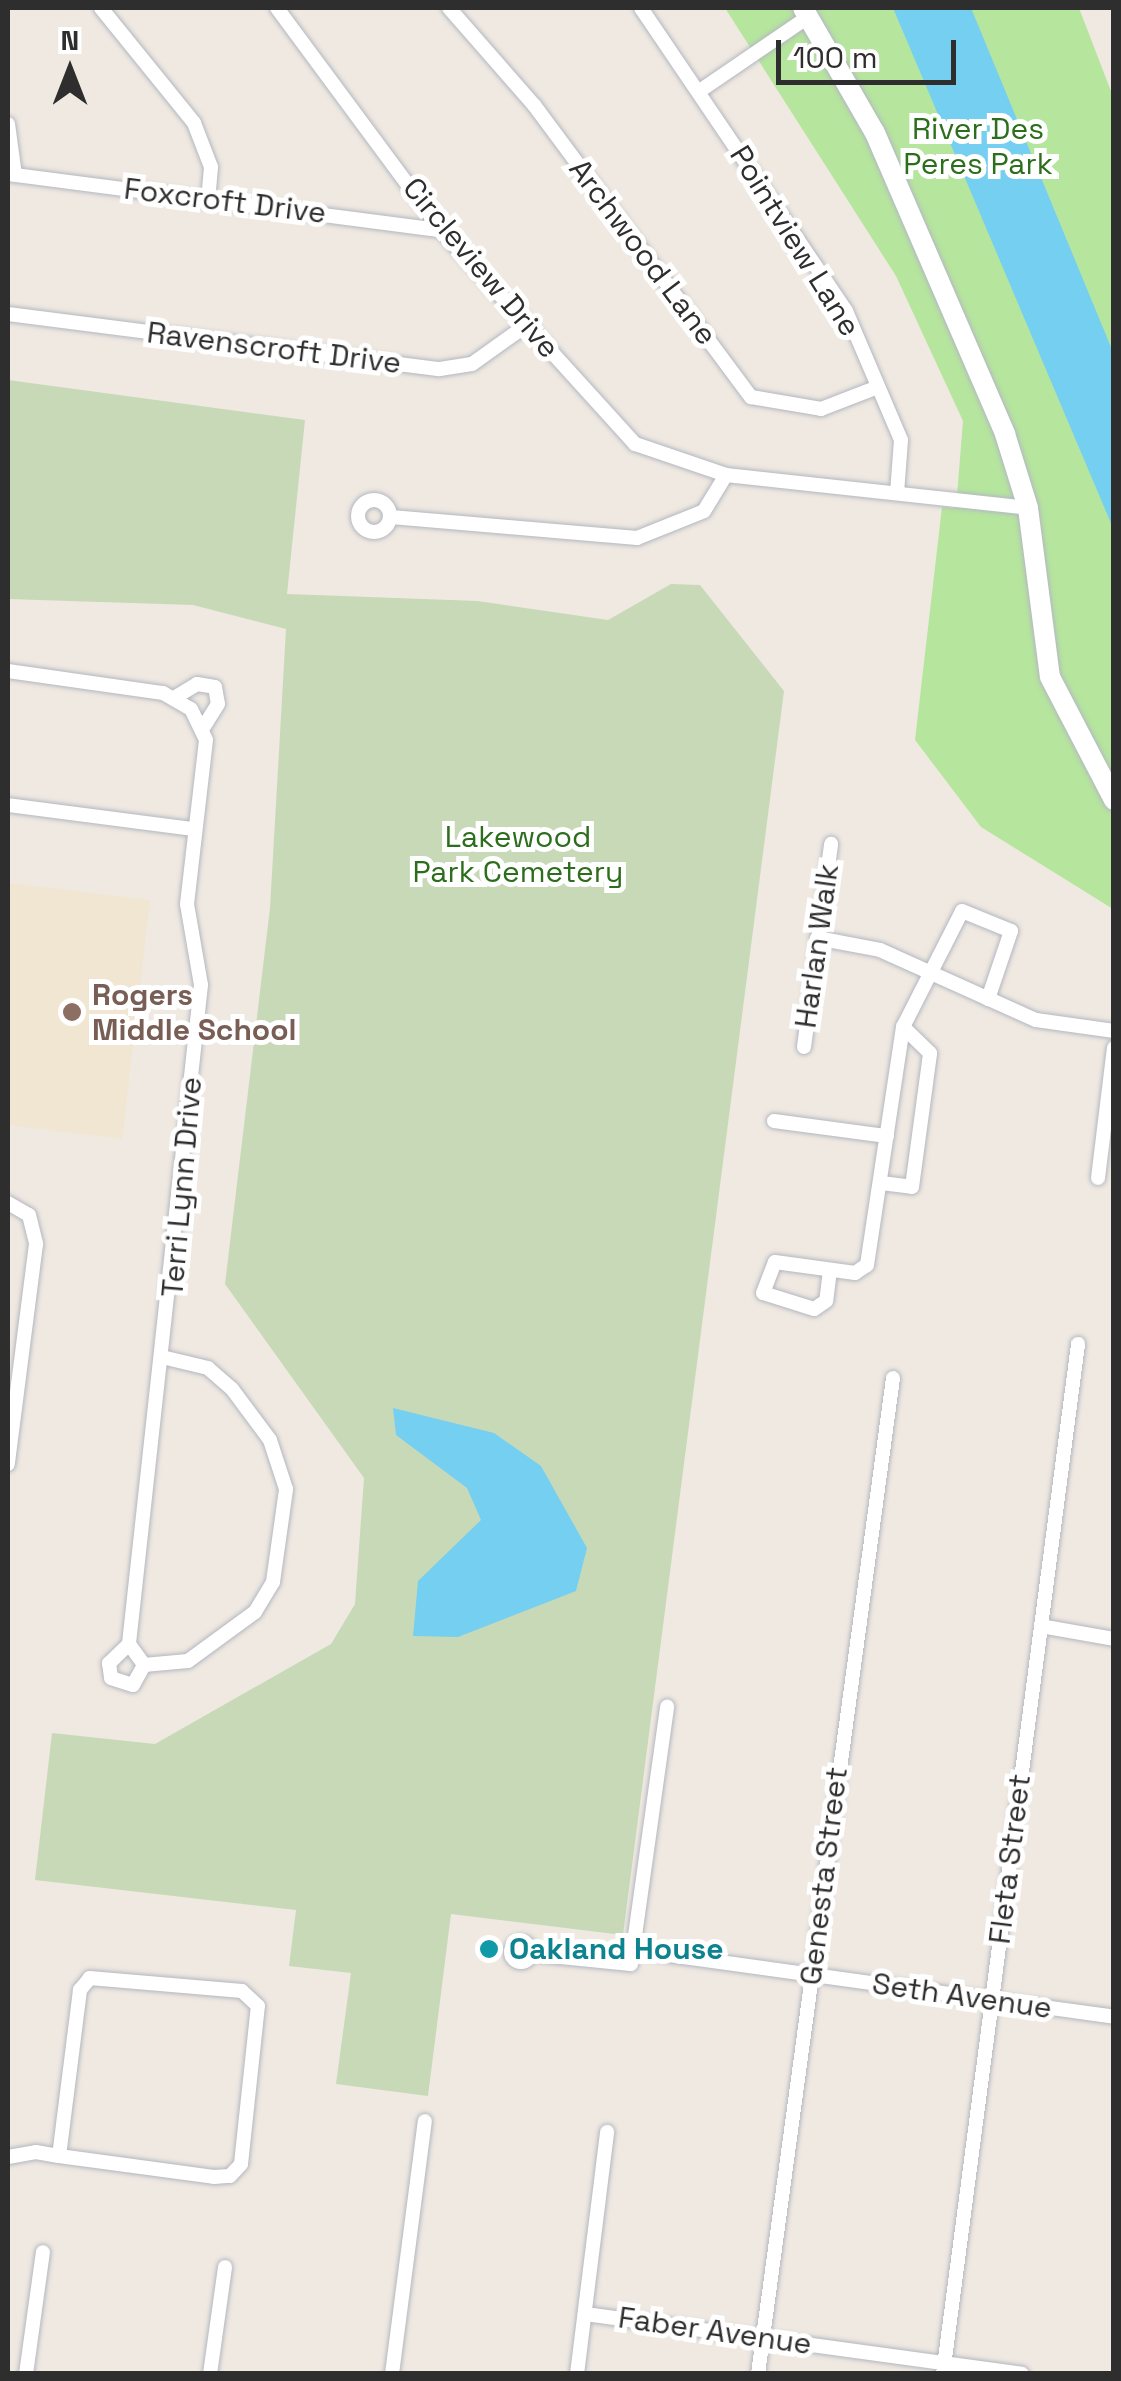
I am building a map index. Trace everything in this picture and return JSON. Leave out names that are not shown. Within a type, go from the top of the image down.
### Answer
[{"type":"main road","points":[[806,12],[884,154],[1028,508],[1050,677],[1114,800]]},
{"type":"street","points":[[101,8],[194,122],[211,168],[208,199]]},
{"type":"street","name":"Circleview Drive","points":[[277,8],[442,230],[528,324],[615,431],[726,474],[1028,508]]},
{"type":"street","name":"Archwood Lane","points":[[449,8],[534,104],[751,397],[822,408],[878,387]]},
{"type":"street","name":"Pointview Lane","points":[[641,8],[701,90],[846,312],[901,440],[897,494]]},
{"type":"street","points":[[701,90],[806,12]]},
{"type":"street","points":[[8,124],[12,175]]},
{"type":"street","name":"Foxcroft Drive","points":[[12,175],[442,230]]},
{"type":"street","name":"Ravenscroft Drive","points":[[8,314],[440,369],[472,364],[528,324]]},
{"type":"street","points":[[390,517],[637,538],[704,511],[726,474]]},
{"type":"street","name":"Terri Lynn Drive","points":[[8,671],[174,698],[197,684],[215,687],[218,704],[202,730],[188,904],[202,985],[166,1358],[130,1644],[109,1664],[111,1678],[133,1685],[144,1665]]},
{"type":"street","points":[[174,698],[202,730]]},
{"type":"street","points":[[8,805],[194,829]]},
{"type":"street","name":"Harlan Walk","points":[[804,1047],[831,844]]},
{"type":"street","points":[[830,1270],[826,1301],[814,1308],[774,1304],[763,1293],[775,1262],[830,1270],[867,1265],[903,1027],[956,915],[970,910],[1014,939],[988,999]]},
{"type":"street","points":[[817,938],[928,970],[1036,1020],[1114,1031]]},
{"type":"street","points":[[881,1184],[912,1188],[930,1053],[903,1027]]},
{"type":"street","points":[[1098,1178],[1114,1048]]},
{"type":"street","points":[[774,1121],[887,1136]]},
{"type":"street","points":[[8,1203],[29,1216],[36,1244],[8,1464]]},
{"type":"street","name":"Fleta Street","points":[[943,2368],[1078,1344]]},
{"type":"street","points":[[130,1644],[144,1665],[188,1661],[255,1612],[273,1582],[286,1490],[270,1440],[232,1389],[208,1368],[166,1358]]},
{"type":"street","name":"Genesta Street","points":[[758,2374],[893,1378]]},
{"type":"street","points":[[1041,1626],[1114,1639]]},
{"type":"street","points":[[531,1954],[631,1964],[666,1707]]},
{"type":"street","name":"Seth Avenue","points":[[633,1950],[1114,2017]]},
{"type":"street","points":[[8,2157],[60,2156],[230,2176],[241,2164],[260,2024],[242,1991],[90,1978],[80,1990],[60,2156]]},
{"type":"street","points":[[392,2374],[426,2121]]},
{"type":"street","points":[[576,2374],[607,2132]]},
{"type":"street","points":[[26,2374],[43,2252]]},
{"type":"street","points":[[210,2374],[224,2267]]},
{"type":"street","name":"Faber Avenue","points":[[585,2314],[943,2368],[1022,2374]]},
{"type":"shaded area","name":"Rogers Middle School","points":[[8,883],[150,900],[122,1139],[8,1125]]},
{"type":"green space","name":"River Des Peres Park","points":[[725,8],[1079,8],[1114,99],[1113,909],[981,827],[915,740],[942,507],[956,508],[963,421],[896,276]]},
{"type":"green space","name":"Lakewood Park Cemetery","points":[[8,380],[305,420],[287,594],[478,601],[608,620],[671,584],[700,585],[784,691],[623,1935],[451,1914],[428,2096],[336,2084],[351,1973],[289,1966],[296,1910],[35,1880],[52,1733],[155,1744],[331,1644],[355,1604],[364,1478],[225,1284],[270,908],[286,629],[193,605],[8,599]]},
{"type":"water","points":[[893,8],[971,8],[1113,352],[1113,528]]},
{"type":"water","points":[[393,1408],[494,1433],[541,1466],[587,1548],[576,1591],[458,1637],[413,1636],[418,1581],[481,1520],[467,1488],[396,1435]]},
{"type":"place","name":"Rogers Middle School","points":[[72,1012]]},
{"type":"place","name":"Oakland House","points":[[489,1949]]}]
